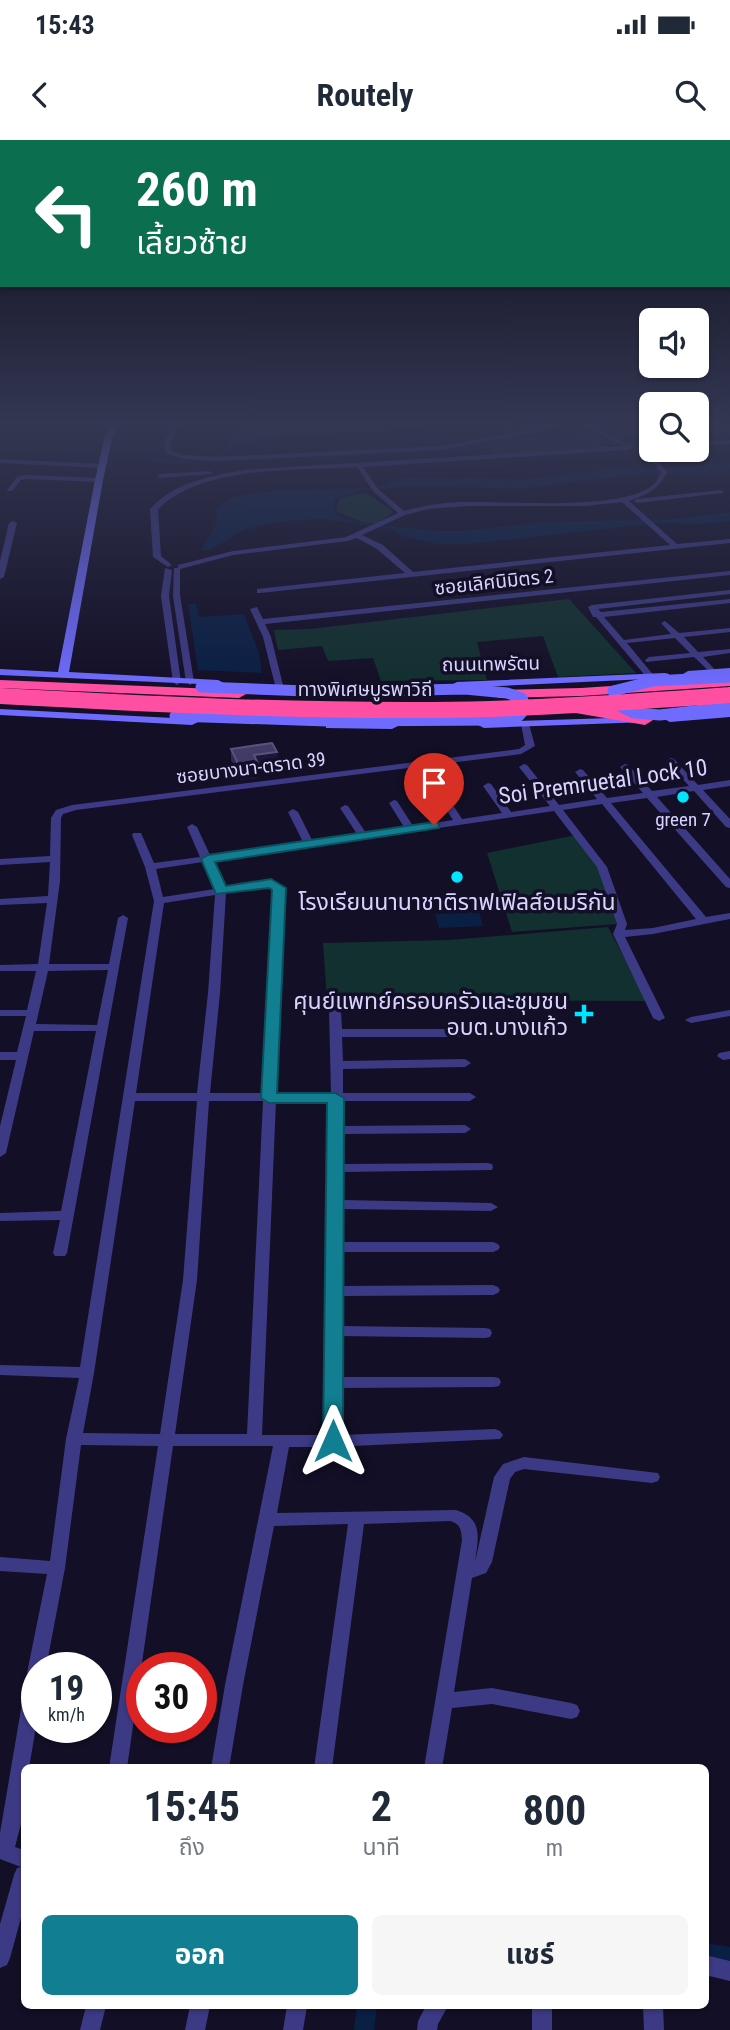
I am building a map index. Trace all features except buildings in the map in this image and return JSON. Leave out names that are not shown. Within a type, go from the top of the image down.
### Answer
[{"type":"highway","points":[[557,693],[626,678]]},
{"type":"highway","name":"ทางพิเศษบูรพาวิถี","points":[[0,687],[193,700],[393,704],[585,700],[726,678]]},
{"type":"highway","name":"ถนนเทพรัตน","points":[[0,687],[366,696],[557,693],[726,678]]},
{"type":"highway","name":"ทางพิเศษบูรพาวิถี","points":[[0,698],[191,706],[394,710],[588,705],[730,696]]},
{"type":"highway","points":[[0,698],[191,709],[380,712],[569,708],[730,696]]},
{"type":"highway","points":[[569,708],[645,720]]},
{"type":"main road","points":[[63,675],[93,510]]},
{"type":"main road","points":[[0,674],[348,692],[486,690],[510,692],[522,698],[526,708],[519,716],[500,720],[327,721],[80,712],[16,713]]},
{"type":"main road","name":"ถนนเทพรัตน","points":[[0,674],[63,675],[196,685],[479,685],[651,677],[726,678]]},
{"type":"main road","points":[[726,678],[622,685],[613,691],[614,700],[624,709],[639,714],[730,707]]},
{"type":"main road","points":[[0,712],[356,727],[645,720],[730,714]]},
{"type":"street","points":[[153,510],[157,557],[173,568],[192,565],[211,557],[323,544],[359,536],[403,513],[418,510]]},
{"type":"street","points":[[400,510],[403,513]]},
{"type":"street","points":[[635,510],[674,545]]},
{"type":"street","points":[[0,577],[13,523]]},
{"type":"street","points":[[359,536],[380,547],[411,575]]},
{"type":"street","points":[[260,591],[730,541]]},
{"type":"street","points":[[173,568],[196,685]]},
{"type":"street","points":[[173,568],[166,594],[177,682]]},
{"type":"street","name":"ซอยเลิศนิมิตร 2","points":[[261,622],[730,573]]},
{"type":"street","points":[[651,677],[592,607],[730,592]]},
{"type":"street","points":[[166,594],[177,593]]},
{"type":"street","points":[[714,594],[727,602]]},
{"type":"street","points":[[596,615],[727,602]]},
{"type":"street","points":[[623,603],[632,611]]},
{"type":"street","points":[[254,609],[272,653],[279,685]]},
{"type":"street","points":[[666,623],[726,678]]},
{"type":"street","points":[[627,641],[730,629]]},
{"type":"street","points":[[649,660],[730,651]]},
{"type":"street","name":"ซอยบางนา-ตราด 39","points":[[0,1153],[6,1105],[22,1056],[43,968],[53,900],[56,818],[59,813],[68,808],[528,749],[530,746],[525,724]]},
{"type":"street","points":[[671,761],[730,825]]},
{"type":"street","points":[[411,765],[427,785]]},
{"type":"street","points":[[524,767],[602,867],[622,924],[618,934],[659,1018]]},
{"type":"street","points":[[625,767],[730,885]]},
{"type":"street","points":[[580,772],[704,922]]},
{"type":"street","name":"Soi Premruetal Lock 10","points":[[150,867],[730,783]]},
{"type":"street","points":[[488,786],[508,815]]},
{"type":"street","points":[[440,792],[459,822]]},
{"type":"street","points":[[394,803],[410,829]]},
{"type":"street","points":[[345,808],[363,836]]},
{"type":"street","points":[[293,812],[309,844]]},
{"type":"street","points":[[119,1764],[190,1280],[221,891],[192,827]]},
{"type":"street","points":[[40,1652],[57,1568],[74,1439],[87,1373],[159,901],[150,867],[137,835]]},
{"type":"street","points":[[0,862],[55,859]]},
{"type":"street","points":[[159,901],[271,883],[279,888],[254,1440]]},
{"type":"street","points":[[0,902],[53,900]]},
{"type":"street","points":[[618,934],[730,916]]},
{"type":"street","points":[[60,1253],[123,918]]},
{"type":"street","points":[[0,968],[112,967]]},
{"type":"street","points":[[333,1441],[333,1205],[337,1130],[335,1010],[343,1003],[447,1002]]},
{"type":"street","points":[[0,1013],[33,1013]]},
{"type":"street","points":[[691,1020],[730,1013]]},
{"type":"street","points":[[29,1027],[94,1028]]},
{"type":"street","points":[[334,1033],[459,1033]]},
{"type":"street","points":[[0,1056],[22,1056]]},
{"type":"street","points":[[337,1065],[465,1063]]},
{"type":"street","points":[[129,1097],[470,1097]]},
{"type":"street","points":[[337,1130],[465,1129]]},
{"type":"street","points":[[334,1168],[487,1167]]},
{"type":"street","points":[[333,1205],[491,1207]]},
{"type":"street","points":[[0,1217],[66,1215]]},
{"type":"street","points":[[334,1247],[493,1247]]},
{"type":"street","points":[[334,1291],[493,1290]]},
{"type":"street","points":[[334,1331],[485,1332]]},
{"type":"street","points":[[0,1370],[87,1373]]},
{"type":"street","points":[[332,1383],[494,1382]]},
{"type":"street","points":[[74,1439],[333,1441],[495,1434]]},
{"type":"street","points":[[221,1764],[282,1440]]},
{"type":"street","points":[[464,1574],[480,1568],[484,1562],[502,1478],[509,1468],[524,1463],[652,1477]]},
{"type":"street","points":[[269,1520],[462,1517],[468,1524],[470,1539],[434,1764]]},
{"type":"street","points":[[324,1764],[357,1518]]},
{"type":"street","points":[[0,1564],[57,1568]]},
{"type":"street","points":[[444,1699],[460,1702],[479,1695],[492,1696],[571,1711]]},
{"type":"street","points":[[24,1764],[27,1743]]},
{"type":"street","points":[[21,1783],[17,1812],[5,1850],[8,1854],[21,1858]]},
{"type":"street","points":[[0,1958],[6,1913],[21,1881]]},
{"type":"street","points":[[709,1966],[730,1971]]},
{"type":"street","points":[[90,2030],[95,2009]]},
{"type":"street","points":[[195,2030],[199,2009]]},
{"type":"street","points":[[293,2030],[296,2009]]},
{"type":"street","points":[[427,2030],[428,2021],[436,2009]]},
{"type":"street","points":[[542,2009],[542,2030]]},
{"type":"street","points":[[653,2009],[654,2030]]},
{"type":"green space","points":[[337,510],[394,512],[375,524]]},
{"type":"green space","points":[[569,599],[636,673],[558,677],[543,636],[477,642],[487,680],[381,681],[373,658],[328,661],[322,646],[278,650],[274,630],[310,629]]},
{"type":"green space","points":[[576,835],[594,855],[617,924],[512,932],[487,853]]},
{"type":"green space","points":[[608,927],[647,1001],[327,1000],[323,943],[448,940]]},
{"type":"water","points":[[216,510],[334,510],[338,516],[355,522],[436,531],[462,531],[544,522],[674,519],[730,512],[730,521],[701,524],[659,523],[470,544],[437,544],[405,537],[391,529],[324,519],[300,520],[271,523],[244,530],[210,550],[201,550],[217,522]]},
{"type":"water","points":[[188,604],[196,604],[199,617],[244,614],[259,653],[262,673],[198,670]]},
{"type":"water","points":[[479,912],[483,926],[439,928],[435,914]]},
{"type":"waterway","points":[[709,1954],[730,1957]]},
{"type":"waterway","points":[[364,2030],[367,2009]]},
{"type":"place","name":"green 7","points":[[683,797]]},
{"type":"place","name":"โรงเรียนนานาชาติราฟเฟิลส์อเมริกัน","points":[[457,877]]},
{"type":"place","name":"ศุนย์แพทย์ครอบครัวและชุมชน อบต.บางแก้ว","points":[[584,1014]]},
{"type":"route","points":[[333,1441],[333,1205],[337,1130],[335,1098],[269,1098],[279,888],[271,883],[221,891],[208,859],[434,825]]}]
